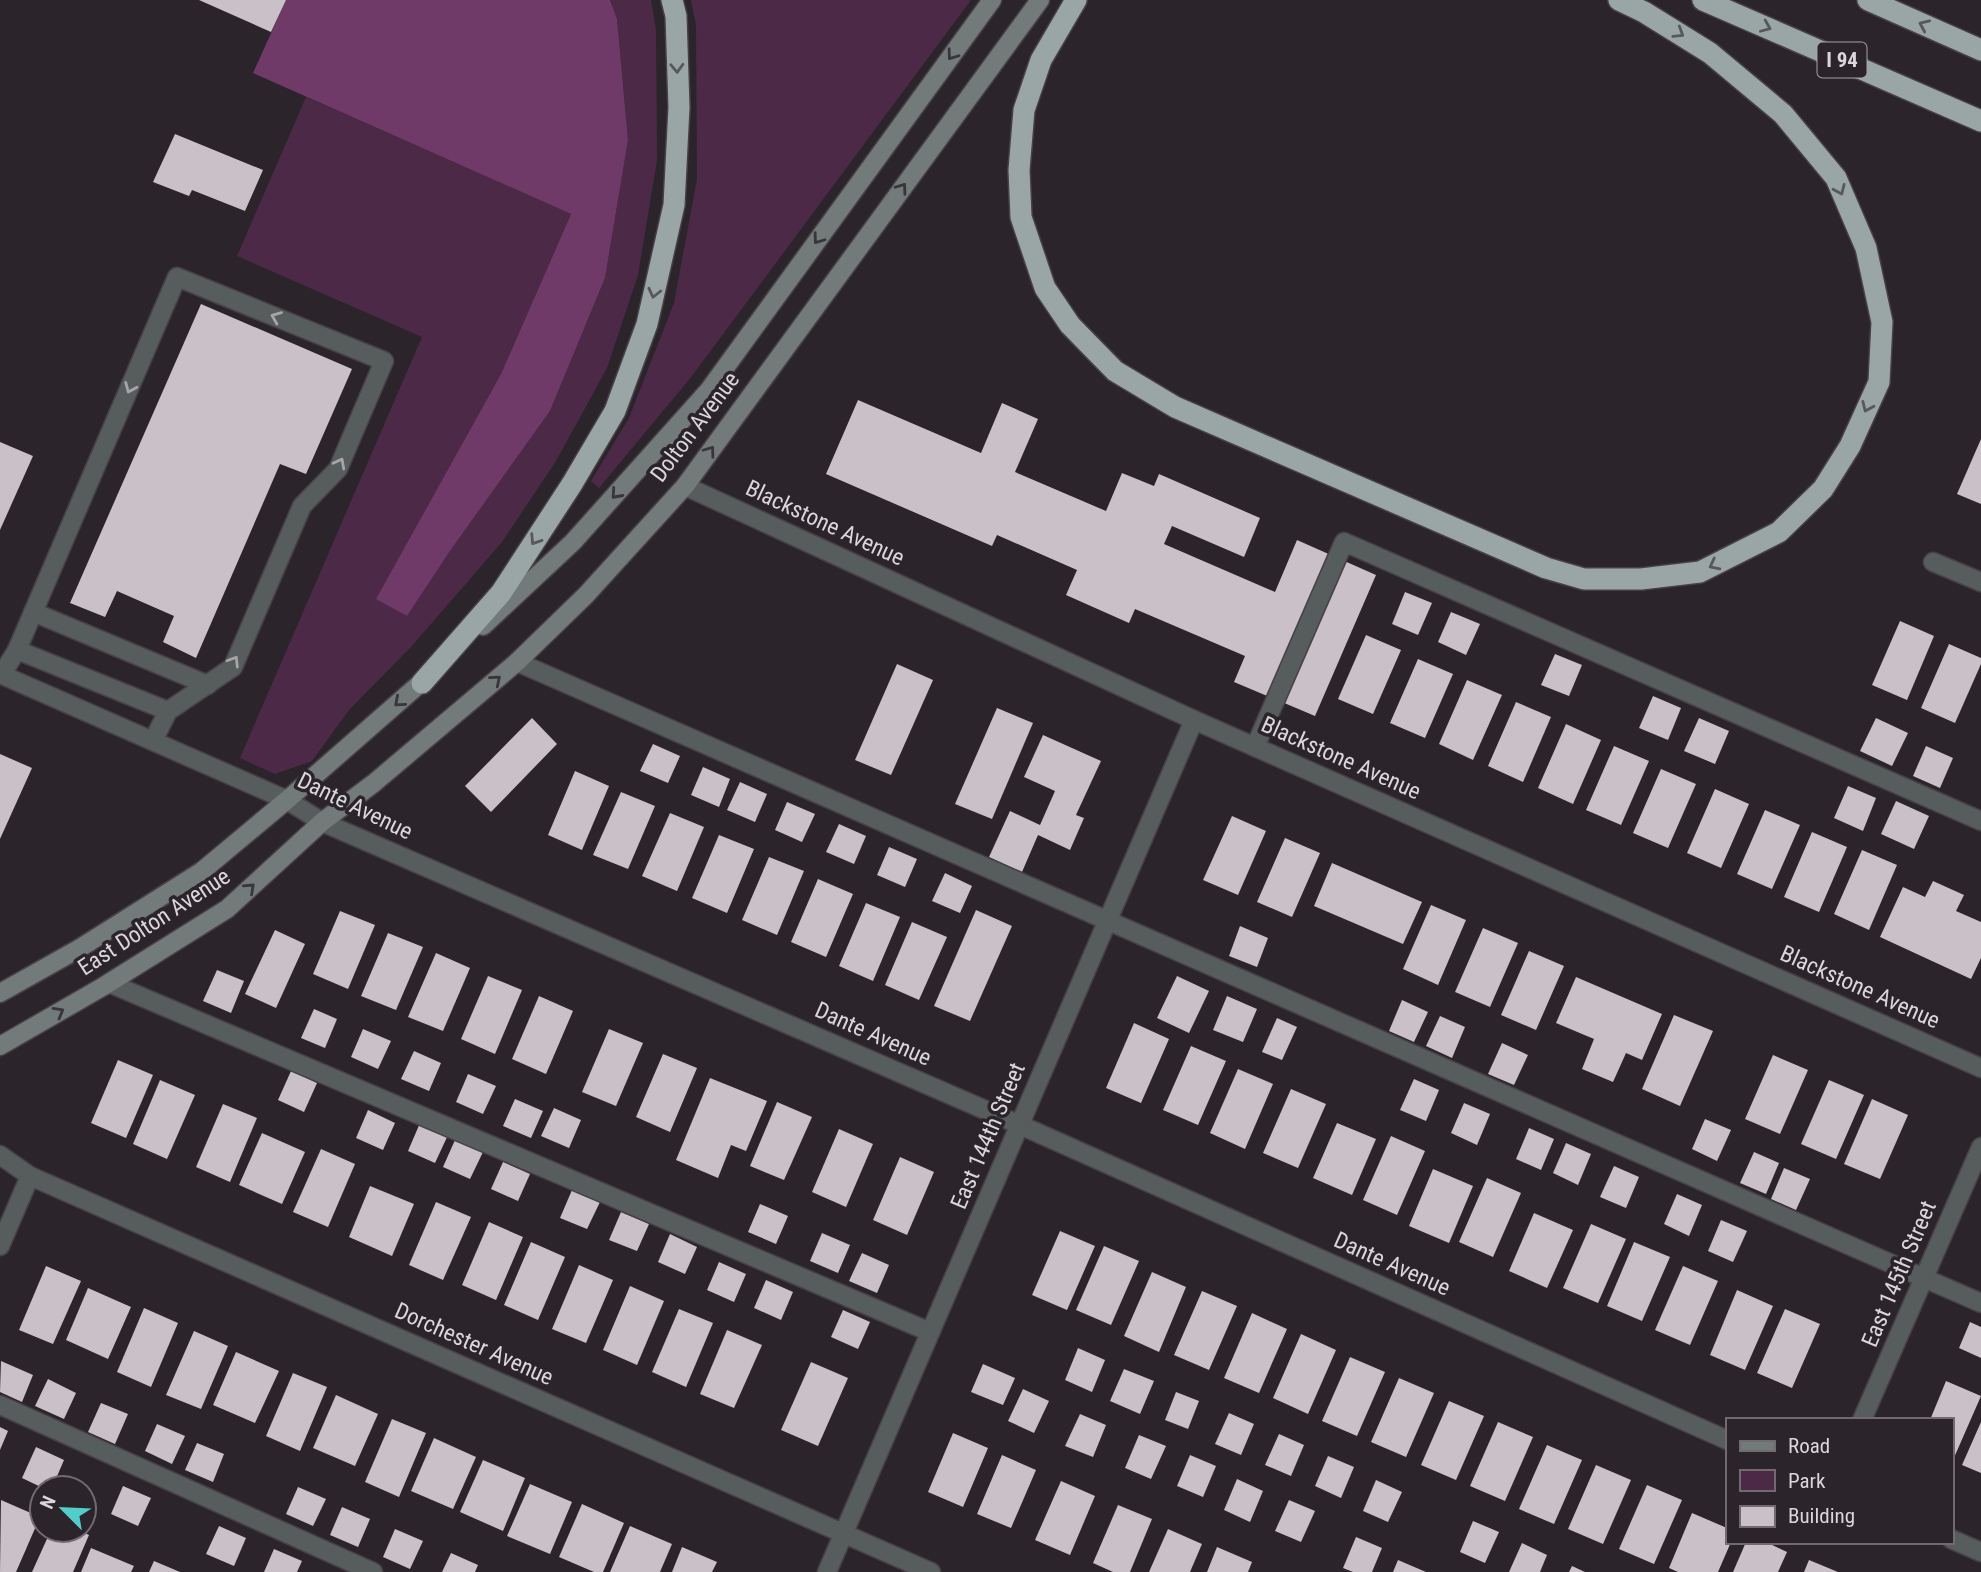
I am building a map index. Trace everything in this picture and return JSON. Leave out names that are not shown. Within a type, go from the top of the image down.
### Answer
[{"type":"highway","points":[[422,683],[501,593],[572,484],[615,411],[643,336],[674,205],[679,107],[676,16],[672,0]]},
{"type":"highway","points":[[1076,0],[1041,60],[1024,110],[1019,170],[1021,217],[1045,288],[1070,325],[1115,371],[1175,407],[1546,568],[1584,579],[1642,579],[1700,572],[1779,532],[1823,489],[1850,446],[1879,382],[1882,322],[1866,248],[1836,178],[1792,124],[1710,53],[1644,12],[1619,0]]},
{"type":"highway","name":"I 94","points":[[1703,0],[1981,121]]},
{"type":"highway","points":[[1868,0],[1981,50]]},
{"type":"street","name":"Dolton Avenue","points":[[287,800],[422,683],[573,542],[709,390],[992,0]]},
{"type":"street","name":"Dolton Avenue","points":[[322,822],[374,783],[517,662],[586,595],[685,485],[1040,0]]},
{"type":"street","points":[[1,674],[17,650],[177,277],[384,361],[338,469],[302,506],[233,667],[168,712],[153,741]]},
{"type":"street","name":"Blackstone Avenue","points":[[685,485],[1255,747],[1981,1068]]},
{"type":"street","points":[[1255,747],[1344,542],[1981,821]]},
{"type":"street","points":[[1933,562],[1981,582]]},
{"type":"street","points":[[33,612],[208,685]]},
{"type":"street","points":[[17,650],[168,712]]},
{"type":"street","points":[[517,662],[1981,1303]]},
{"type":"street","name":"Dante Avenue","points":[[1,674],[287,800],[322,822],[1020,1125],[1726,1440]]},
{"type":"street","name":"East 144th Street","points":[[827,1572],[1195,720]]},
{"type":"street","name":"East Dolton Avenue","points":[[0,993],[80,948],[202,871],[287,800]]},
{"type":"street","name":"East Dolton Avenue","points":[[0,1046],[109,983],[227,909],[322,822]]},
{"type":"street","points":[[109,983],[930,1332]]},
{"type":"street","name":"East 145th Street","points":[[1863,1418],[1981,1147]]},
{"type":"street","name":"Dorchester Avenue","points":[[0,1155],[30,1176],[931,1572]]},
{"type":"street","points":[[0,1246],[30,1176]]},
{"type":"street","points":[[0,1405],[373,1572]]},
{"type":"street","points":[[1953,1540],[1981,1552]]},
{"type":"green space","points":[[610,0],[651,0],[656,30],[657,160],[638,275],[607,368],[556,461],[502,542],[411,647],[349,710],[312,761],[275,774],[240,758],[422,337],[237,256],[306,97],[571,214],[501,374],[377,598],[407,616],[550,411],[605,278],[628,140],[617,19]]},
{"type":"green space","points":[[691,0],[971,0],[692,376],[599,488],[591,481],[629,418],[674,303],[697,179],[696,25]]},
{"type":"shaded area","points":[[286,0],[610,0],[617,19],[628,140],[605,278],[550,411],[407,616],[376,599],[501,374],[571,214],[253,73]]},
{"type":"building","points":[[199,0],[286,0],[271,32]]},
{"type":"building","points":[[175,134],[263,170],[245,211],[192,190],[189,196],[153,182]]},
{"type":"building","points":[[201,304],[352,369],[306,474],[280,464],[196,658],[163,642],[174,616],[117,591],[105,617],[70,603]]},
{"type":"building","points":[[858,400],[981,453],[1002,403],[1038,419],[1015,472],[1106,511],[1122,473],[1154,486],[1159,474],[1260,518],[1244,557],[1172,526],[1164,544],[1275,592],[1297,540],[1376,575],[1315,716],[1234,682],[1245,656],[1135,609],[1129,623],[1066,595],[1077,570],[997,535],[992,546],[826,474]]},
{"type":"building","points":[[1981,439],[1981,504],[1957,494]]},
{"type":"building","points":[[0,442],[33,456],[0,530]]},
{"type":"building","points":[[1405,592],[1432,603],[1418,635],[1392,624]]},
{"type":"building","points":[[1451,612],[1480,624],[1466,655],[1438,642]]},
{"type":"building","points":[[1900,621],[1934,636],[1907,700],[1872,685]]},
{"type":"building","points":[[1366,635],[1401,650],[1373,714],[1338,699]]},
{"type":"building","points":[[1949,644],[1981,658],[1981,664],[1955,723],[1921,708]]},
{"type":"building","points":[[1555,654],[1582,665],[1569,696],[1541,685]]},
{"type":"building","points":[[1418,659],[1453,674],[1425,738],[1390,723]]},
{"type":"building","points":[[897,664],[933,680],[891,775],[855,760]]},
{"type":"building","points":[[1467,680],[1502,695],[1473,760],[1439,744]]},
{"type":"building","points":[[1653,696],[1681,708],[1668,740],[1639,728]]},
{"type":"building","points":[[1516,702],[1551,717],[1523,782],[1488,766]]},
{"type":"building","points":[[997,708],[1033,723],[992,819],[955,804]]},
{"type":"building","points":[[532,718],[557,744],[491,812],[465,786]]},
{"type":"building","points":[[1699,718],[1729,731],[1715,764],[1684,751]]},
{"type":"building","points":[[1876,718],[1908,733],[1892,766],[1860,751]]},
{"type":"building","points":[[1566,724],[1601,740],[1573,804],[1538,788]]},
{"type":"building","points":[[1043,735],[1101,761],[1076,815],[1084,818],[1070,850],[1038,835],[1022,872],[989,857],[1010,811],[1040,825],[1055,791],[1024,777]]},
{"type":"building","points":[[653,744],[680,756],[668,783],[640,771]]},
{"type":"building","points":[[1614,746],[1649,761],[1621,825],[1586,810]]},
{"type":"building","points":[[1926,746],[1953,758],[1940,788],[1913,776]]},
{"type":"building","points":[[0,754],[32,768],[0,839]]},
{"type":"building","points":[[703,767],[730,779],[719,807],[691,795]]},
{"type":"building","points":[[1661,769],[1696,784],[1668,848],[1633,833]]},
{"type":"building","points":[[575,771],[609,786],[582,850],[548,835]]},
{"type":"building","points":[[740,782],[767,794],[755,822],[727,810]]},
{"type":"building","points":[[1848,786],[1876,798],[1863,831],[1834,818]]},
{"type":"building","points":[[1715,789],[1749,804],[1721,868],[1687,853]]},
{"type":"building","points":[[621,792],[655,806],[628,869],[593,855]]},
{"type":"building","points":[[1896,801],[1929,816],[1914,849],[1881,834]]},
{"type":"building","points":[[787,802],[815,814],[802,842],[775,830]]},
{"type":"building","points":[[1765,810],[1800,825],[1772,889],[1737,874]]},
{"type":"building","points":[[670,813],[704,827],[677,891],[642,876]]},
{"type":"building","points":[[1232,816],[1266,831],[1238,895],[1203,880]]},
{"type":"building","points":[[839,824],[866,836],[854,864],[826,852]]},
{"type":"building","points":[[1812,832],[1847,847],[1819,912],[1784,897]]},
{"type":"building","points":[[719,835],[754,849],[727,913],[692,898]]},
{"type":"building","points":[[1285,838],[1320,853],[1292,917],[1257,902]]},
{"type":"building","points":[[889,847],[917,859],[905,887],[877,875]]},
{"type":"building","points":[[1862,850],[1897,865],[1869,930],[1834,914]]},
{"type":"building","points":[[769,857],[804,871],[777,935],[742,920]]},
{"type":"building","points":[[1332,863],[1422,902],[1403,944],[1314,906]]},
{"type":"building","points":[[945,873],[972,886],[960,913],[932,901]]},
{"type":"building","points":[[818,879],[853,894],[826,957],[791,942]]},
{"type":"building","points":[[1933,881],[1964,895],[1956,911],[1981,922],[1981,958],[1971,979],[1880,937],[1903,887],[1925,897]]},
{"type":"building","points":[[866,903],[900,917],[873,981],[839,966]]},
{"type":"building","points":[[1431,905],[1466,920],[1438,985],[1403,969]]},
{"type":"building","points":[[976,910],[1012,926],[970,1021],[934,1006]]},
{"type":"building","points":[[340,911],[375,925],[348,989],[313,974]]},
{"type":"building","points":[[912,922],[947,937],[919,1000],[885,985]]},
{"type":"building","points":[[1240,926],[1268,938],[1257,967],[1229,956]]},
{"type":"building","points":[[1483,928],[1518,943],[1490,1007],[1455,992]]},
{"type":"building","points":[[275,930],[305,944],[276,1008],[245,994]]},
{"type":"building","points":[[388,933],[423,947],[396,1010],[361,996]]},
{"type":"building","points":[[1529,951],[1564,966],[1536,1030],[1501,1015]]},
{"type":"building","points":[[436,953],[470,968],[443,1031],[408,1017]]},
{"type":"building","points":[[217,970],[244,981],[231,1013],[203,1001]]},
{"type":"building","points":[[488,976],[522,990],[495,1054],[461,1039]]},
{"type":"building","points":[[1177,976],[1209,991],[1189,1033],[1157,1018]]},
{"type":"building","points":[[1576,977],[1662,1014],[1642,1060],[1626,1053],[1613,1082],[1582,1069],[1594,1039],[1556,1023]]},
{"type":"building","points":[[539,996],[573,1011],[546,1074],[512,1059]]},
{"type":"building","points":[[1227,996],[1257,1009],[1243,1042],[1213,1030]]},
{"type":"building","points":[[1402,1000],[1428,1012],[1414,1042],[1389,1031]]},
{"type":"building","points":[[314,1009],[337,1019],[325,1048],[301,1038]]},
{"type":"building","points":[[1674,1015],[1713,1031],[1680,1106],[1642,1089]]},
{"type":"building","points":[[1440,1016],[1465,1027],[1452,1058],[1426,1046]]},
{"type":"building","points":[[1277,1018],[1297,1027],[1282,1060],[1262,1052]]},
{"type":"building","points":[[1134,1023],[1169,1039],[1141,1103],[1106,1088]]},
{"type":"building","points":[[363,1029],[391,1041],[378,1069],[351,1057]]},
{"type":"building","points":[[609,1029],[643,1043],[616,1106],[582,1092]]},
{"type":"building","points":[[1502,1043],[1528,1055],[1514,1085],[1488,1074]]},
{"type":"building","points":[[1191,1046],[1226,1061],[1198,1125],[1163,1110]]},
{"type":"building","points":[[414,1051],[441,1063],[429,1091],[401,1079]]},
{"type":"building","points":[[663,1054],[697,1068],[670,1132],[636,1117]]},
{"type":"building","points":[[1773,1055],[1808,1070],[1780,1134],[1745,1119]]},
{"type":"building","points":[[118,1060],[153,1075],[126,1138],[91,1123]]},
{"type":"building","points":[[1238,1069],[1273,1084],[1245,1149],[1210,1133]]},
{"type":"building","points":[[291,1071],[317,1083],[304,1112],[278,1100]]},
{"type":"building","points":[[468,1074],[496,1086],[483,1114],[456,1102]]},
{"type":"building","points":[[710,1078],[767,1101],[746,1151],[731,1145],[718,1178],[676,1160]]},
{"type":"building","points":[[1414,1079],[1439,1090],[1426,1121],[1400,1110]]},
{"type":"building","points":[[160,1080],[195,1095],[167,1159],[133,1144]]},
{"type":"building","points":[[1829,1080],[1864,1095],[1836,1159],[1801,1144]]},
{"type":"building","points":[[1291,1089],[1326,1104],[1298,1168],[1263,1153]]},
{"type":"building","points":[[515,1099],[543,1111],[531,1138],[503,1126]]},
{"type":"building","points":[[1872,1099],[1908,1115],[1880,1179],[1844,1164]]},
{"type":"building","points":[[777,1102],[812,1117],[784,1180],[750,1166]]},
{"type":"building","points":[[1464,1103],[1490,1114],[1477,1145],[1451,1133]]},
{"type":"building","points":[[223,1104],[257,1118],[230,1182],[196,1167]]},
{"type":"building","points":[[554,1108],[581,1120],[569,1148],[541,1136]]},
{"type":"building","points":[[368,1110],[395,1123],[383,1150],[356,1138]]},
{"type":"building","points":[[1705,1119],[1731,1130],[1717,1161],[1692,1149]]},
{"type":"building","points":[[420,1123],[448,1135],[435,1163],[408,1151]]},
{"type":"building","points":[[1337,1123],[1376,1139],[1352,1195],[1313,1178]]},
{"type":"building","points":[[1529,1128],[1554,1139],[1541,1170],[1516,1159]]},
{"type":"building","points":[[839,1129],[873,1144],[846,1207],[812,1192]]},
{"type":"building","points":[[262,1133],[305,1152],[282,1204],[239,1185]]},
{"type":"building","points":[[1391,1136],[1425,1151],[1397,1215],[1363,1200]]},
{"type":"building","points":[[455,1140],[483,1152],[470,1179],[443,1167]]},
{"type":"building","points":[[1566,1143],[1591,1154],[1578,1185],[1553,1173]]},
{"type":"building","points":[[321,1149],[355,1164],[328,1227],[293,1212]]},
{"type":"building","points":[[1754,1152],[1779,1163],[1766,1194],[1740,1183]]},
{"type":"building","points":[[900,1157],[934,1172],[907,1235],[873,1220]]},
{"type":"building","points":[[503,1162],[530,1174],[518,1201],[491,1189]]},
{"type":"building","points":[[1614,1166],[1639,1177],[1626,1208],[1600,1197]]},
{"type":"building","points":[[1784,1168],[1810,1179],[1796,1210],[1771,1199]]},
{"type":"building","points":[[1433,1169],[1473,1186],[1449,1243],[1409,1226]]},
{"type":"building","points":[[1487,1178],[1521,1193],[1493,1257],[1459,1242]]},
{"type":"building","points":[[370,1186],[414,1204],[392,1256],[349,1237]]},
{"type":"building","points":[[572,1190],[600,1202],[587,1229],[560,1218]]},
{"type":"building","points":[[1677,1194],[1702,1205],[1689,1236],[1664,1224]]},
{"type":"building","points":[[436,1202],[471,1217],[443,1280],[409,1265]]},
{"type":"building","points":[[760,1204],[788,1216],[776,1244],[748,1232]]},
{"type":"building","points":[[621,1212],[649,1224],[637,1251],[609,1240]]},
{"type":"building","points":[[1534,1213],[1573,1230],[1547,1288],[1509,1271]]},
{"type":"building","points":[[1721,1220],[1747,1231],[1733,1262],[1708,1251]]},
{"type":"building","points":[[489,1222],[523,1237],[496,1300],[462,1285]]},
{"type":"building","points":[[1591,1224],[1626,1239],[1598,1303],[1563,1288]]},
{"type":"building","points":[[1060,1231],[1095,1246],[1067,1310],[1032,1295]]},
{"type":"building","points":[[822,1233],[850,1245],[838,1273],[810,1261]]},
{"type":"building","points":[[670,1234],[697,1247],[685,1274],[658,1262]]},
{"type":"building","points":[[531,1242],[565,1257],[538,1320],[504,1305]]},
{"type":"building","points":[[1634,1242],[1670,1257],[1642,1321],[1607,1306]]},
{"type":"building","points":[[1104,1246],[1139,1261],[1111,1325],[1076,1310]]},
{"type":"building","points":[[862,1253],[889,1265],[877,1293],[849,1281]]},
{"type":"building","points":[[719,1262],[746,1274],[734,1302],[707,1290]]},
{"type":"building","points":[[579,1265],[613,1280],[586,1343],[552,1329]]},
{"type":"building","points":[[46,1266],[81,1281],[53,1344],[19,1330]]},
{"type":"building","points":[[1683,1266],[1718,1281],[1690,1345],[1655,1330]]},
{"type":"building","points":[[1152,1272],[1186,1287],[1159,1352],[1124,1336]]},
{"type":"building","points":[[766,1280],[793,1292],[781,1320],[754,1308]]},
{"type":"building","points":[[630,1286],[664,1301],[637,1365],[603,1350]]},
{"type":"building","points":[[88,1288],[131,1307],[108,1359],[66,1340]]},
{"type":"building","points":[[1737,1290],[1773,1306],[1745,1370],[1710,1355]]},
{"type":"building","points":[[1202,1291],[1237,1306],[1209,1370],[1174,1355]]},
{"type":"building","points":[[144,1308],[178,1323],[151,1387],[117,1372]]},
{"type":"building","points":[[679,1309],[713,1323],[686,1387],[652,1372]]},
{"type":"building","points":[[1785,1309],[1820,1324],[1792,1388],[1757,1373]]},
{"type":"building","points":[[843,1310],[870,1322],[858,1349],[831,1337]]},
{"type":"building","points":[[1252,1313],[1287,1329],[1259,1393],[1224,1378]]},
{"type":"building","points":[[1970,1322],[1981,1327],[1981,1358],[1959,1348]]},
{"type":"building","points":[[727,1330],[762,1345],[734,1408],[700,1394]]},
{"type":"building","points":[[194,1331],[228,1346],[201,1409],[166,1395]]},
{"type":"building","points":[[1301,1334],[1336,1350],[1308,1414],[1273,1398]]},
{"type":"building","points":[[1078,1348],[1105,1360],[1092,1392],[1065,1380]]},
{"type":"building","points":[[236,1352],[279,1371],[255,1423],[213,1405]]},
{"type":"building","points":[[1350,1357],[1385,1372],[1357,1436],[1322,1421]]},
{"type":"building","points":[[1,1361],[33,1375],[22,1402],[0,1392]]},
{"type":"building","points":[[811,1362],[848,1378],[818,1446],[781,1430]]},
{"type":"building","points":[[983,1364],[1015,1378],[1003,1405],[971,1392]]},
{"type":"building","points":[[1124,1369],[1154,1381],[1140,1414],[1110,1401]]},
{"type":"building","points":[[293,1373],[327,1387],[300,1451],[266,1436]]},
{"type":"building","points":[[1399,1378],[1434,1393],[1406,1457],[1371,1442]]},
{"type":"building","points":[[48,1379],[76,1393],[64,1419],[35,1406]]},
{"type":"building","points":[[1946,1381],[1981,1396],[1953,1460],[1953,1418],[1931,1418]]},
{"type":"building","points":[[1023,1389],[1049,1401],[1034,1433],[1008,1421]]},
{"type":"building","points":[[1176,1392],[1199,1401],[1188,1429],[1165,1420]]},
{"type":"building","points":[[336,1395],[378,1414],[355,1466],[313,1448]]},
{"type":"building","points":[[1449,1401],[1484,1416],[1456,1480],[1421,1465]]},
{"type":"building","points":[[101,1403],[128,1414],[115,1444],[88,1432]]},
{"type":"building","points":[[1229,1413],[1254,1424],[1241,1455],[1215,1444]]},
{"type":"building","points":[[1080,1414],[1106,1425],[1093,1457],[1065,1446]]},
{"type":"building","points":[[392,1419],[426,1433],[399,1497],[365,1482]]},
{"type":"building","points":[[1498,1422],[1533,1437],[1505,1501],[1470,1486]]},
{"type":"building","points":[[1981,1422],[1981,1473],[1962,1465]]},
{"type":"building","points":[[157,1424],[185,1436],[172,1464],[145,1451]]},
{"type":"building","points":[[0,1427],[8,1431],[0,1450]]},
{"type":"building","points":[[953,1433],[988,1448],[963,1507],[928,1492]]},
{"type":"building","points":[[1279,1434],[1304,1445],[1291,1476],[1265,1465]]},
{"type":"building","points":[[1139,1435],[1166,1446],[1151,1479],[1125,1468]]},
{"type":"building","points":[[434,1438],[476,1457],[453,1509],[411,1491]]},
{"type":"building","points":[[197,1443],[224,1454],[213,1482],[185,1470]]},
{"type":"building","points":[[1547,1445],[1582,1460],[1554,1524],[1519,1509]]},
{"type":"building","points":[[36,1447],[64,1460],[58,1474],[28,1474],[28,1481],[22,1478]]},
{"type":"building","points":[[1002,1455],[1036,1470],[1011,1528],[977,1514]]},
{"type":"building","points":[[1190,1455],[1216,1466],[1203,1497],[1177,1486]]},
{"type":"building","points":[[1328,1456],[1354,1467],[1341,1498],[1315,1486]]},
{"type":"building","points":[[483,1460],[525,1478],[503,1531],[460,1512]]},
{"type":"building","points":[[1596,1465],[1631,1480],[1603,1544],[1568,1529]]},
{"type":"building","points":[[1237,1479],[1263,1491],[1250,1522],[1224,1510]]},
{"type":"building","points":[[1376,1480],[1402,1492],[1388,1522],[1363,1511]]},
{"type":"building","points":[[1061,1481],[1095,1496],[1070,1555],[1035,1540]]},
{"type":"building","points":[[530,1484],[572,1502],[550,1554],[507,1536]]},
{"type":"building","points":[[1647,1485],[1682,1500],[1654,1564],[1619,1549]]},
{"type":"building","points":[[123,1486],[151,1498],[138,1526],[111,1514]]},
{"type":"building","points":[[298,1487],[326,1499],[313,1526],[286,1514]]},
{"type":"building","points":[[1,1500],[28,1512],[28,1544],[16,1572],[0,1572]]},
{"type":"building","points":[[1289,1500],[1315,1511],[1301,1542],[1275,1531]]},
{"type":"building","points":[[582,1504],[624,1523],[603,1572],[594,1572],[559,1557]]},
{"type":"building","points":[[1118,1505],[1152,1519],[1130,1572],[1113,1572],[1093,1563]]},
{"type":"building","points":[[342,1507],[370,1519],[358,1547],[330,1535]]},
{"type":"building","points":[[1692,1513],[1726,1528],[1726,1544],[1730,1544],[1718,1572],[1678,1572],[1669,1568]]},
{"type":"building","points":[[1473,1521],[1499,1532],[1485,1563],[1460,1552]]},
{"type":"building","points":[[219,1526],[246,1538],[234,1566],[206,1554]]},
{"type":"building","points":[[630,1526],[672,1544],[660,1572],[610,1572]]},
{"type":"building","points":[[395,1529],[423,1541],[410,1569],[383,1557]]},
{"type":"building","points":[[1168,1529],[1202,1544],[1190,1572],[1149,1572]]},
{"type":"building","points":[[1356,1537],[1382,1548],[1372,1572],[1353,1572],[1343,1568]]},
{"type":"building","points":[[1522,1543],[1547,1555],[1540,1572],[1509,1572]]},
{"type":"building","points":[[45,1544],[85,1544],[73,1572],[32,1572]]},
{"type":"building","points":[[1745,1544],[1770,1544],[1787,1552],[1778,1572],[1733,1572]]},
{"type":"building","points":[[682,1547],[717,1562],[712,1572],[672,1572]]},
{"type":"building","points":[[1217,1547],[1252,1562],[1248,1572],[1207,1572]]},
{"type":"building","points":[[91,1548],[134,1566],[131,1572],[81,1572]]},
{"type":"building","points":[[274,1549],[302,1561],[297,1572],[264,1572]]},
{"type":"building","points":[[451,1553],[478,1565],[475,1572],[442,1572]]},
{"type":"building","points":[[1398,1560],[1426,1572],[1393,1572]]},
{"type":"building","points":[[1809,1560],[1838,1572],[1804,1572]]},
{"type":"building","points":[[154,1561],[180,1572],[149,1572]]},
{"type":"building","points":[[1572,1566],[1585,1572],[1569,1572]]}]
